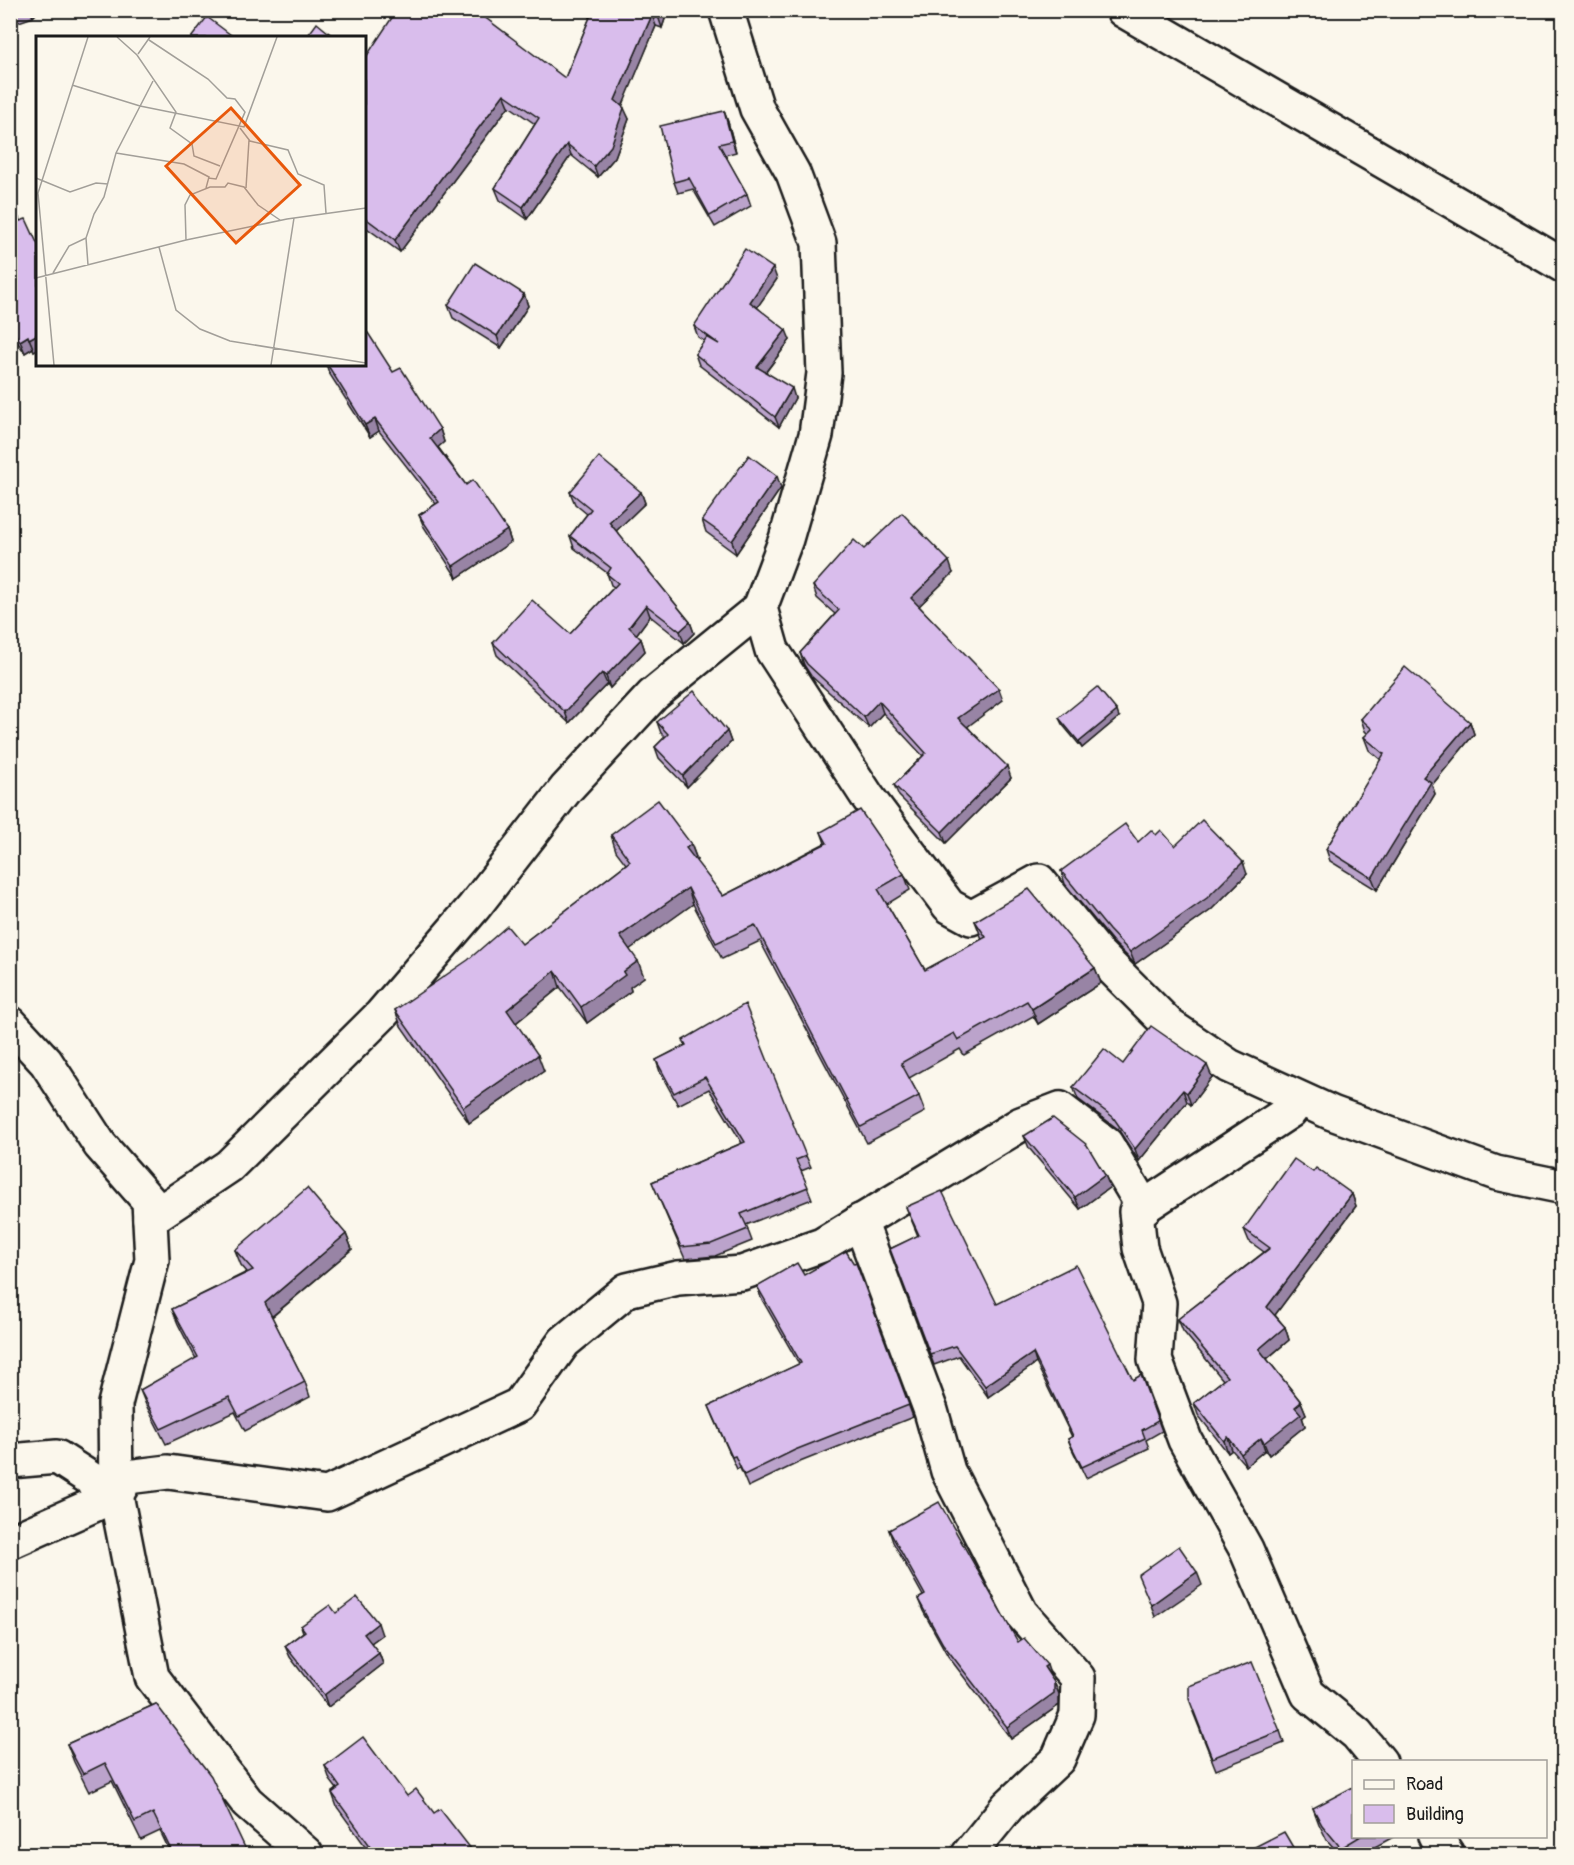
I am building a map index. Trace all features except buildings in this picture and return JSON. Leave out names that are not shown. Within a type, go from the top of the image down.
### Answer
[{"type":"street","points":[[150,1219],[229,1166],[381,1015],[474,907],[566,789],[645,704],[760,608],[786,539],[816,435],[824,373],[819,243],[793,172],[757,108],[726,10]]},
{"type":"street","points":[[1123,10],[1563,266]]},
{"type":"street","points":[[760,608],[772,650],[867,796],[949,906],[970,918],[1039,881],[1099,955],[1170,1026],[1229,1066],[1332,1113],[1496,1173],[1563,1187]]},
{"type":"street","points":[[10,1023],[46,1062],[100,1145],[149,1201],[152,1260],[115,1404],[116,1495],[152,1677],[247,1802],[306,1854]]},
{"type":"street","points":[[1299,1099],[1290,1111],[1136,1212],[1140,1248],[1159,1303],[1155,1360],[1185,1440],[1219,1496],[1246,1549],[1308,1694],[1357,1734],[1379,1760]]},
{"type":"street","points":[[10,1542],[116,1495],[128,1478],[168,1472],[327,1494],[519,1405],[564,1342],[627,1290],[678,1278],[742,1273],[822,1245],[1021,1124],[1060,1109],[1106,1144],[1144,1208]]},
{"type":"street","points":[[860,1221],[931,1411],[948,1471],[1021,1613],[1078,1678],[1077,1715],[1058,1759],[1008,1806],[969,1854]]},
{"type":"street","points":[[10,1461],[57,1457],[116,1495]]},
{"type":"street","points":[[1436,1838],[1447,1854]]}]
